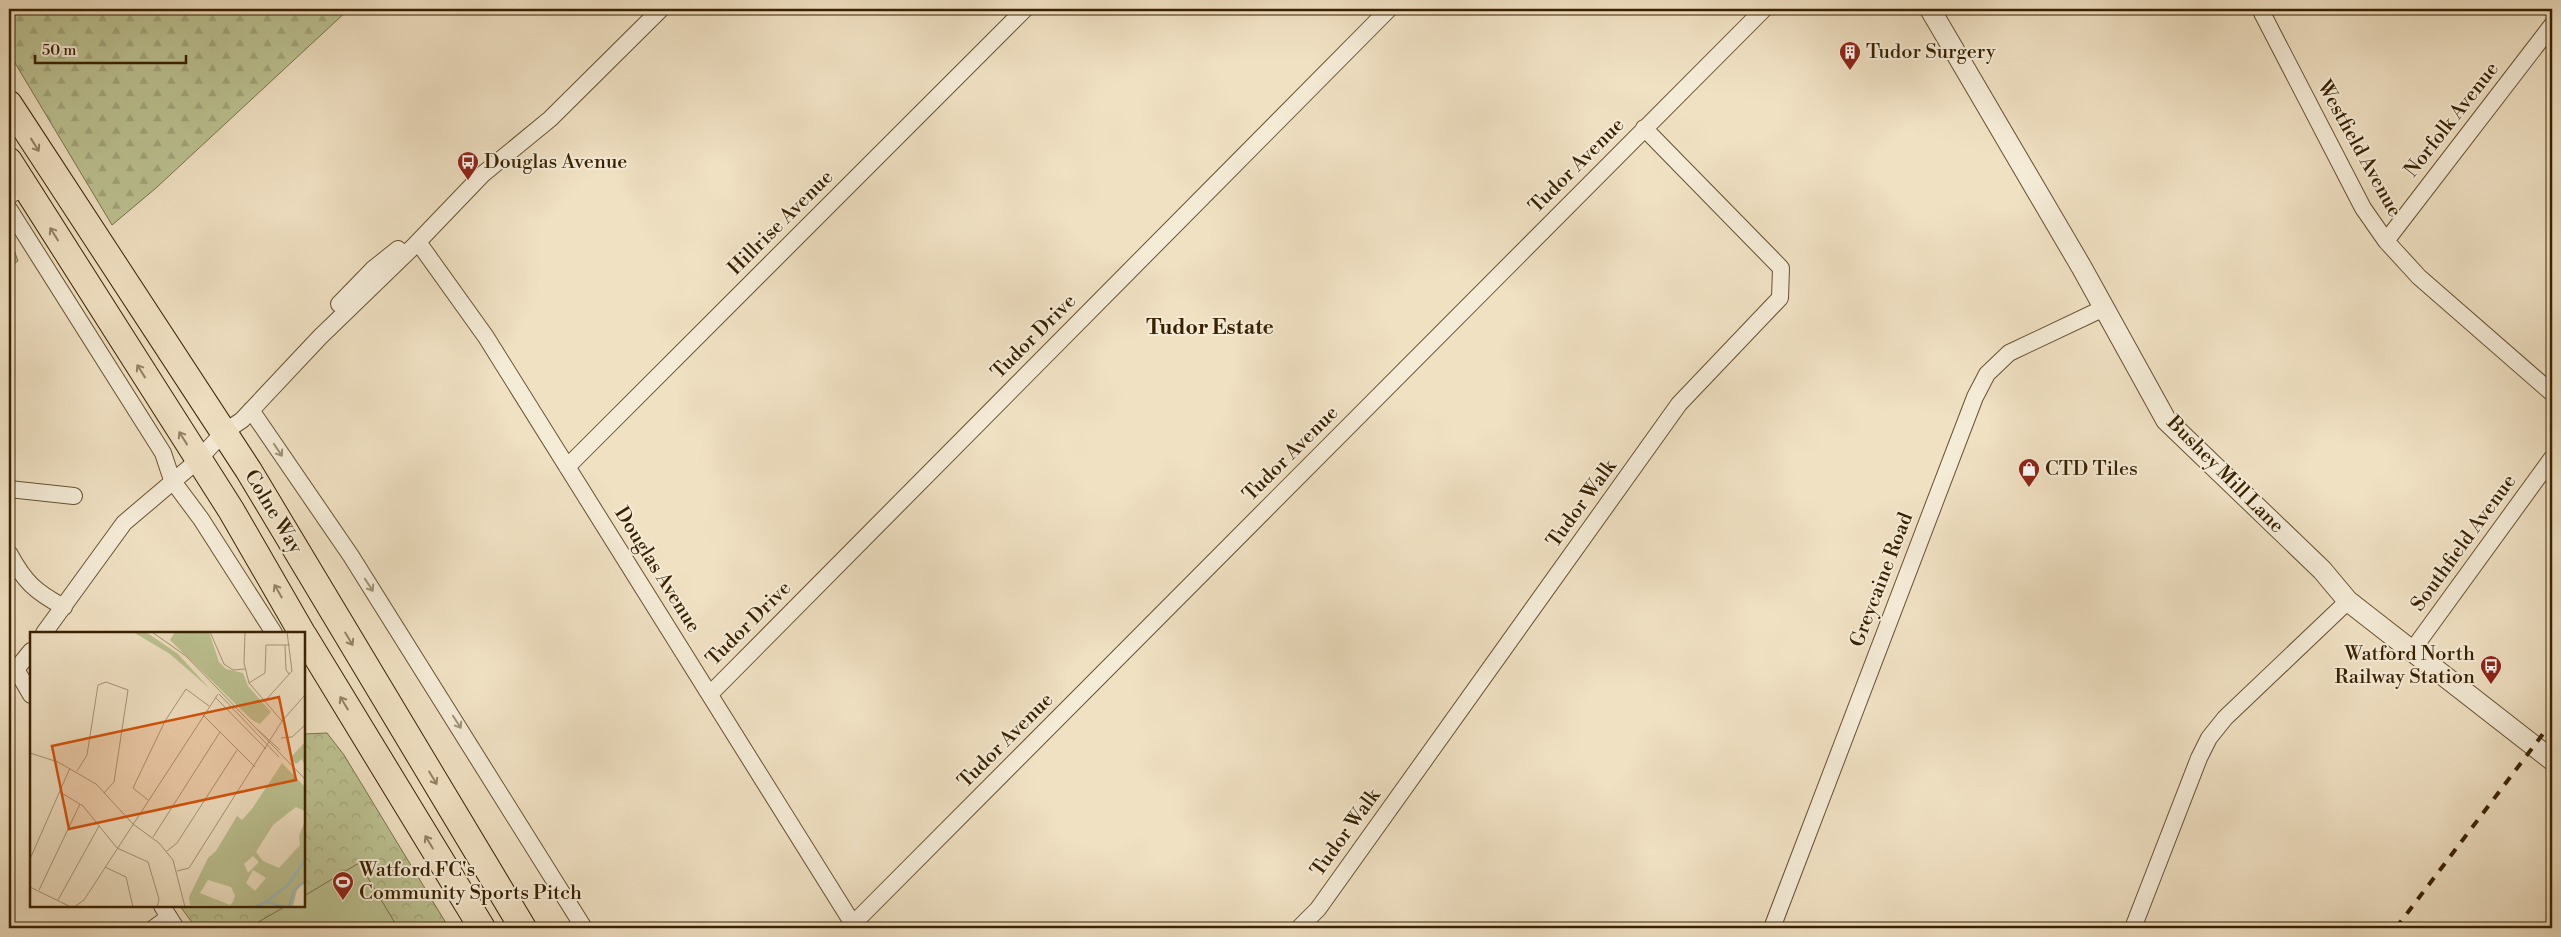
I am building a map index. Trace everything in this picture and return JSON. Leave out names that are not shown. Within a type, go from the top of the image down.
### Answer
[{"type":"highway","name":"Colne Way","points":[[9,104],[254,480],[523,928]]},
{"type":"highway","name":"Colne Way","points":[[9,161],[16,191],[231,510],[300,632]]},
{"type":"highway","name":"Colne Way","points":[[305,642],[482,928]]},
{"type":"street","points":[[45,632],[124,523],[172,480],[197,461],[223,433],[251,410],[320,337],[333,337],[378,295],[406,266],[416,245],[483,174],[550,119],[661,9]]},
{"type":"street","name":"Hillrise Avenue","points":[[567,467],[1025,9]]},
{"type":"street","name":"Tudor Drive","points":[[710,694],[1389,9]]},
{"type":"street","name":"Tudor Avenue","points":[[851,926],[1764,9]]},
{"type":"street","name":"Bushey Mill Lane","points":[[1930,9],[2082,268],[2166,420],[2322,570],[2348,601],[2552,760]]},
{"type":"street","name":"Westfield Avenue","points":[[2260,9],[2363,208],[2386,241],[2419,277],[2552,393]]},
{"type":"street","name":"Norfolk Avenue","points":[[2386,241],[2552,25]]},
{"type":"street","name":"Tudor Walk","points":[[1299,928],[1318,909],[1679,404],[1780,298],[1781,268],[1644,128]]},
{"type":"street","points":[[9,209],[162,453],[172,480],[201,519],[273,632]]},
{"type":"street","name":"Douglas Avenue","points":[[416,245],[486,337],[710,694],[851,926]]},
{"type":"street","name":"Greycaine Road","points":[[1772,928],[1975,397],[1987,374],[2009,353],[2104,308]]},
{"type":"street","name":"Colne Way","points":[[251,410],[356,564],[584,928]]},
{"type":"street","name":"Southfield Avenue","points":[[2411,652],[2552,458]]},
{"type":"street","points":[[9,489],[74,496]]},
{"type":"street","points":[[9,553],[17,568],[39,594],[64,607]]},
{"type":"street","points":[[2133,928],[2199,758],[2209,738],[2238,704],[2348,601]]},
{"type":"street","points":[[30,652],[13,674],[30,694]]},
{"type":"street","points":[[154,928],[169,917]]},
{"type":"green space","points":[[9,9],[349,9],[156,188],[112,225],[9,53]]},
{"type":"green space","points":[[9,236],[18,261],[9,267]]},
{"type":"green space","points":[[327,733],[344,755],[449,928],[196,928],[181,907],[305,907],[305,734]]},
{"type":"green space","name":"Watford FC's Community Sports Pitch","points":[[359,863],[398,928],[248,928],[284,907],[305,907],[305,895]]},
{"type":"railway","points":[[2396,928],[2552,722]]},
{"type":"place","name":"Tudor Surgery","points":[[1850,71]]},
{"type":"place","name":"Douglas Avenue","points":[[468,181]]},
{"type":"place","name":"CTD Tiles","points":[[2029,488]]},
{"type":"place","name":"Watford North Railway Station","points":[[2491,685]]},
{"type":"place","name":"Watford FC's Community Sports Pitch","points":[[343,901]]},
{"type":"district","name":"Tudor Estate","points":[[1210,328]]}]
